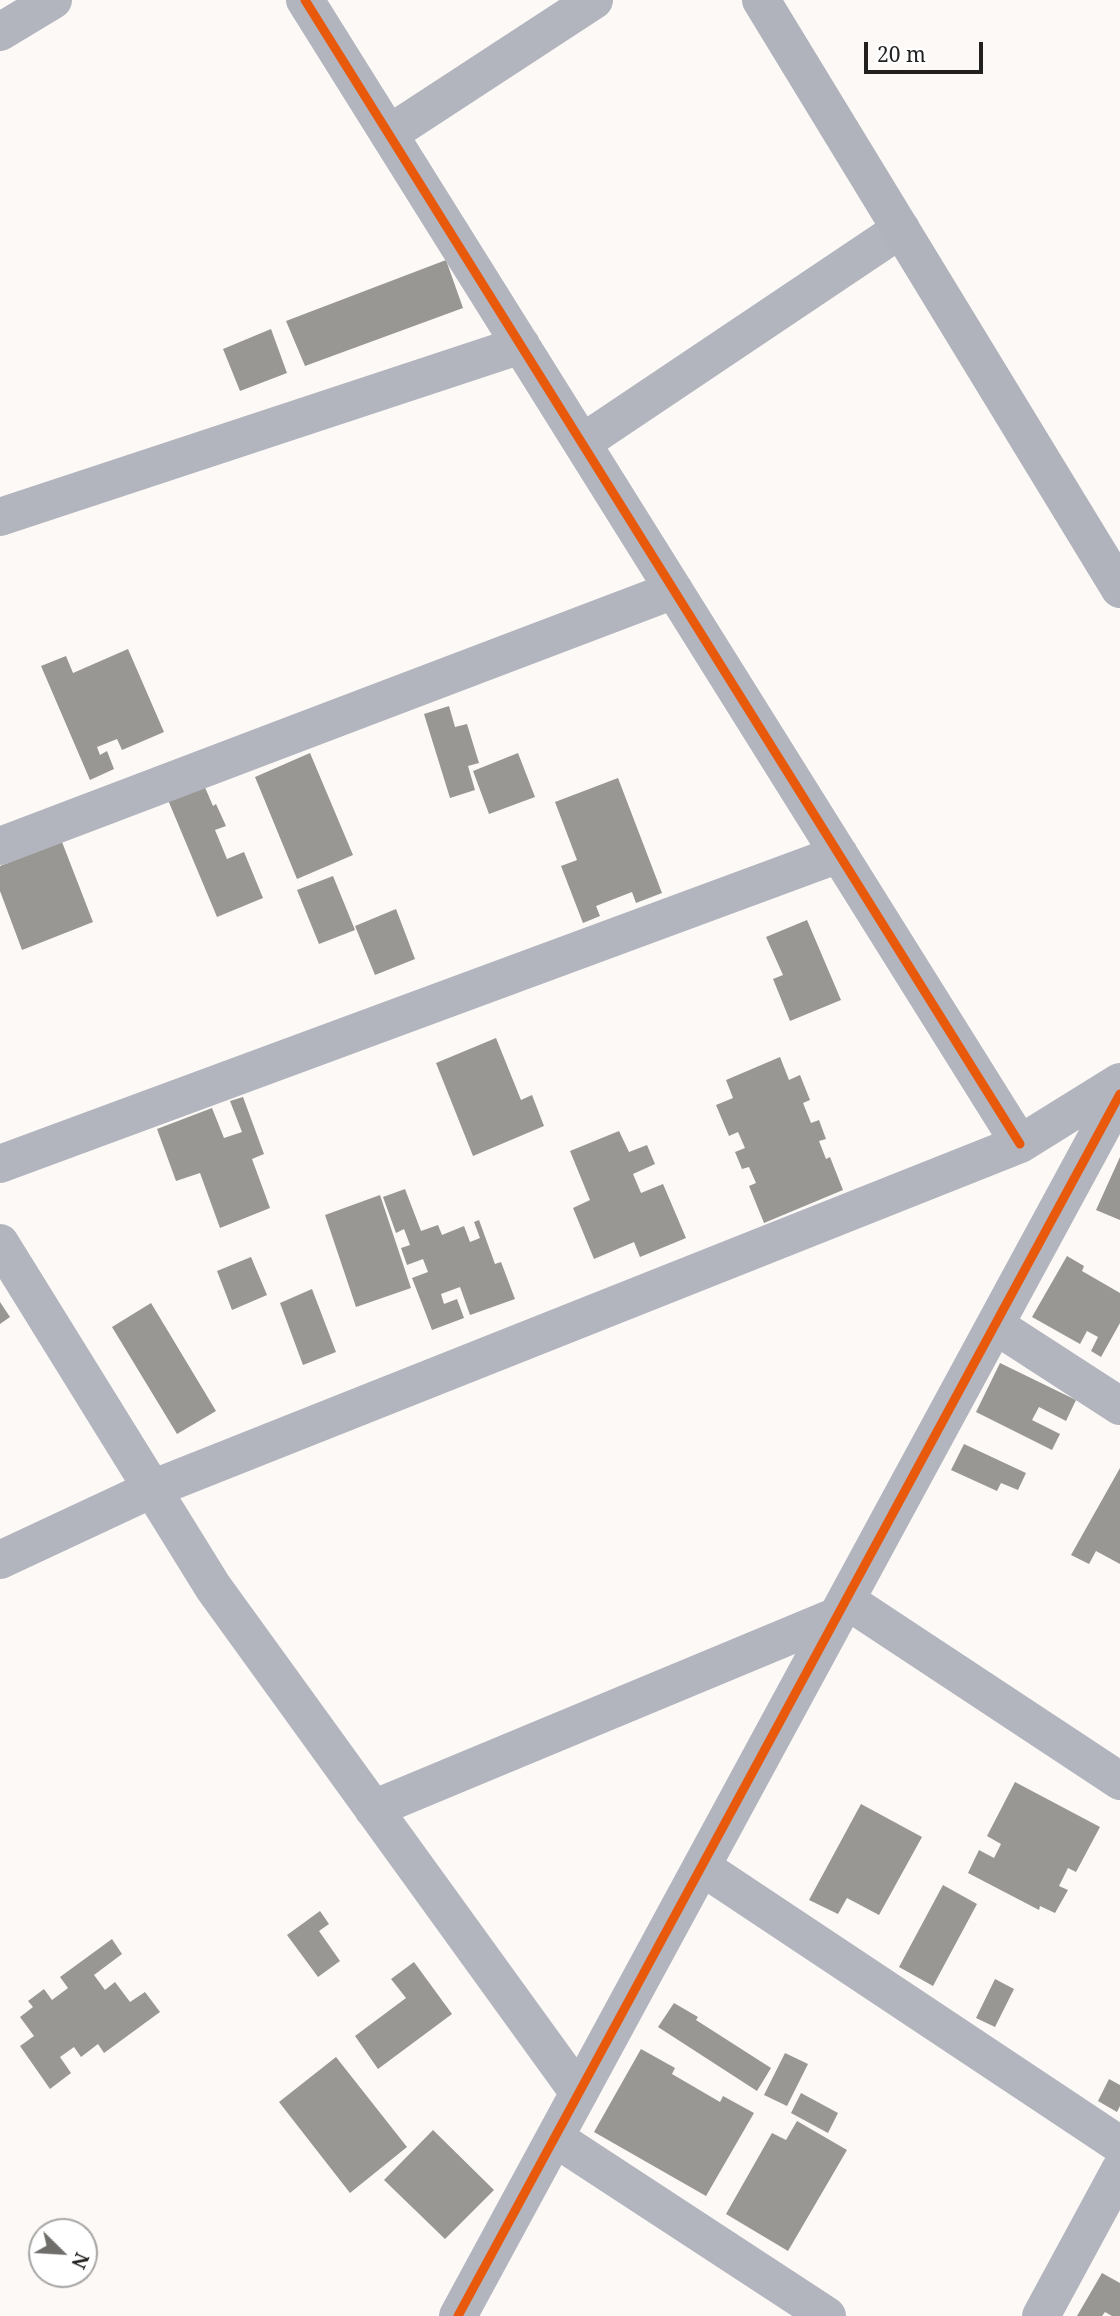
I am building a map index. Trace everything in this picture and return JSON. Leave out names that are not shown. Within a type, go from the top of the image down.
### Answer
[{"type":"main road","points":[[761,0],[1120,589]]},
{"type":"street","points":[[0,32],[53,0]]},
{"type":"street","points":[[305,0],[1020,1144]]},
{"type":"street","points":[[389,134],[594,0]]},
{"type":"street","points":[[582,443],[901,229]]},
{"type":"street","points":[[0,517],[521,345]]},
{"type":"street","points":[[0,846],[674,590]]},
{"type":"street","points":[[0,1164],[839,854]]},
{"type":"street","points":[[0,1560],[152,1489],[1020,1144],[1120,1082]]},
{"type":"street","points":[[458,2316],[1120,1094]]},
{"type":"street","points":[[0,1243],[213,1587],[579,2093]]},
{"type":"street","points":[[995,1325],[1120,1406]]},
{"type":"street","points":[[842,1608],[1120,1781]]},
{"type":"street","points":[[373,1809],[842,1608]]},
{"type":"street","points":[[702,1867],[1120,2145]]},
{"type":"street","points":[[555,2138],[827,2316]]},
{"type":"street","points":[[1041,2316],[1120,2169]]},
{"type":"building","points":[[446,260],[463,308],[305,366],[286,321]]},
{"type":"building","points":[[271,329],[287,373],[240,391],[223,349]]},
{"type":"building","points":[[128,649],[164,732],[122,750],[117,739],[97,747],[100,755],[107,751],[114,769],[90,780],[41,666],[66,656],[73,673]]},
{"type":"building","points":[[449,706],[455,727],[467,724],[479,763],[468,766],[475,790],[450,798],[424,714]]},
{"type":"building","points":[[310,753],[353,855],[297,879],[255,777]]},
{"type":"building","points":[[518,753],[535,797],[489,814],[473,771]]},
{"type":"building","points":[[618,778],[662,893],[636,903],[632,892],[596,906],[600,916],[583,923],[561,866],[577,860],[555,802]]},
{"type":"building","points":[[204,785],[226,826],[215,830],[227,859],[244,852],[263,898],[217,917],[168,800]]},
{"type":"building","points":[[62,842],[93,922],[22,950],[0,891],[0,866]]},
{"type":"building","points":[[333,876],[355,930],[319,944],[297,890]]},
{"type":"building","points":[[396,909],[415,959],[375,975],[355,926]]},
{"type":"building","points":[[807,920],[841,1000],[790,1021],[773,979],[783,975],[766,937]]},
{"type":"building","points":[[496,1038],[521,1100],[532,1095],[544,1126],[473,1156],[436,1063]]},
{"type":"building","points":[[780,1057],[789,1080],[800,1075],[810,1100],[803,1103],[811,1123],[819,1120],[826,1139],[819,1141],[826,1159],[830,1157],[843,1190],[764,1223],[749,1186],[756,1183],[749,1167],[742,1169],[735,1152],[745,1148],[738,1132],[729,1136],[716,1105],[733,1098],[726,1080]]},
{"type":"building","points":[[243,1097],[264,1154],[252,1159],[270,1208],[220,1228],[200,1173],[176,1181],[157,1129],[212,1108],[224,1138],[242,1132],[230,1101]]},
{"type":"building","points":[[619,1131],[629,1152],[647,1145],[655,1164],[633,1174],[641,1193],[663,1184],[686,1238],[640,1257],[634,1242],[594,1259],[573,1208],[590,1200],[570,1151]]},
{"type":"building","points":[[1120,1157],[1120,1220],[1096,1210]]},
{"type":"building","points":[[405,1189],[421,1231],[438,1225],[442,1235],[464,1226],[470,1242],[480,1238],[474,1222],[479,1220],[495,1264],[501,1262],[515,1299],[470,1315],[460,1287],[441,1294],[444,1304],[457,1299],[464,1318],[432,1330],[412,1278],[428,1272],[423,1259],[407,1265],[401,1248],[410,1245],[404,1229],[396,1233],[383,1197]]},
{"type":"building","points":[[380,1195],[411,1288],[356,1307],[325,1215]]},
{"type":"building","points":[[1067,1256],[1084,1266],[1082,1271],[1120,1293],[1120,1323],[1101,1357],[1091,1351],[1098,1337],[1087,1331],[1080,1344],[1032,1317]]},
{"type":"building","points":[[251,1257],[267,1295],[232,1310],[217,1271]]},
{"type":"building","points":[[312,1289],[336,1352],[303,1365],[280,1303]]},
{"type":"building","points":[[0,1302],[10,1317],[0,1324]]},
{"type":"building","points":[[151,1303],[216,1411],[177,1434],[112,1327]]},
{"type":"building","points":[[1000,1363],[1076,1400],[1066,1421],[1039,1407],[1032,1420],[1060,1434],[1052,1450],[976,1412]]},
{"type":"building","points":[[964,1444],[1026,1473],[1018,1490],[1001,1483],[997,1491],[951,1470]]},
{"type":"building","points":[[1120,1468],[1120,1564],[1096,1551],[1089,1564],[1071,1555]]},
{"type":"building","points":[[1015,1782],[1100,1827],[1076,1872],[1068,1868],[1059,1886],[1068,1890],[1055,1913],[1040,1906],[1039,1910],[968,1873],[979,1850],[994,1858],[1001,1844],[987,1836]]},
{"type":"building","points":[[861,1804],[922,1837],[879,1915],[847,1898],[838,1914],[809,1900]]},
{"type":"building","points":[[943,1885],[977,1904],[933,1986],[899,1967]]},
{"type":"building","points":[[320,1911],[329,1924],[319,1931],[340,1961],[318,1977],[287,1935]]},
{"type":"building","points":[[112,1939],[122,1954],[94,1975],[105,1990],[115,1982],[130,2002],[145,1992],[160,2012],[104,2053],[98,2044],[81,2057],[74,2047],[60,2057],[71,2073],[50,2089],[20,2046],[34,2036],[20,2017],[33,2007],[28,2001],[44,1989],[52,2000],[68,1988],[60,1977]]},
{"type":"building","points":[[414,1962],[452,2014],[378,2069],[355,2036],[406,1998],[391,1979]]},
{"type":"building","points":[[995,1979],[1014,1989],[995,2027],[976,2018]]},
{"type":"building","points":[[674,2003],[771,2068],[757,2091],[658,2027]]},
{"type":"building","points":[[641,2049],[675,2068],[672,2074],[720,2102],[723,2096],[754,2113],[706,2196],[594,2132]]},
{"type":"building","points":[[785,2053],[808,2064],[787,2106],[764,2095]]},
{"type":"building","points":[[336,2057],[407,2147],[350,2193],[279,2102]]},
{"type":"building","points":[[1109,2079],[1120,2085],[1120,2106],[1117,2112],[1098,2101]]},
{"type":"building","points":[[801,2093],[838,2113],[828,2133],[791,2113]]},
{"type":"building","points":[[797,2121],[847,2150],[788,2251],[726,2214],[772,2133],[786,2140]]},
{"type":"building","points":[[433,2130],[494,2190],[445,2239],[384,2180]]},
{"type":"building","points":[[1102,2273],[1120,2283],[1120,2316],[1105,2312],[1102,2316],[1077,2316]]},
{"type":"cycle path","points":[[305,0],[1020,1144]]},
{"type":"cycle path","points":[[458,2316],[1120,1094]]}]
